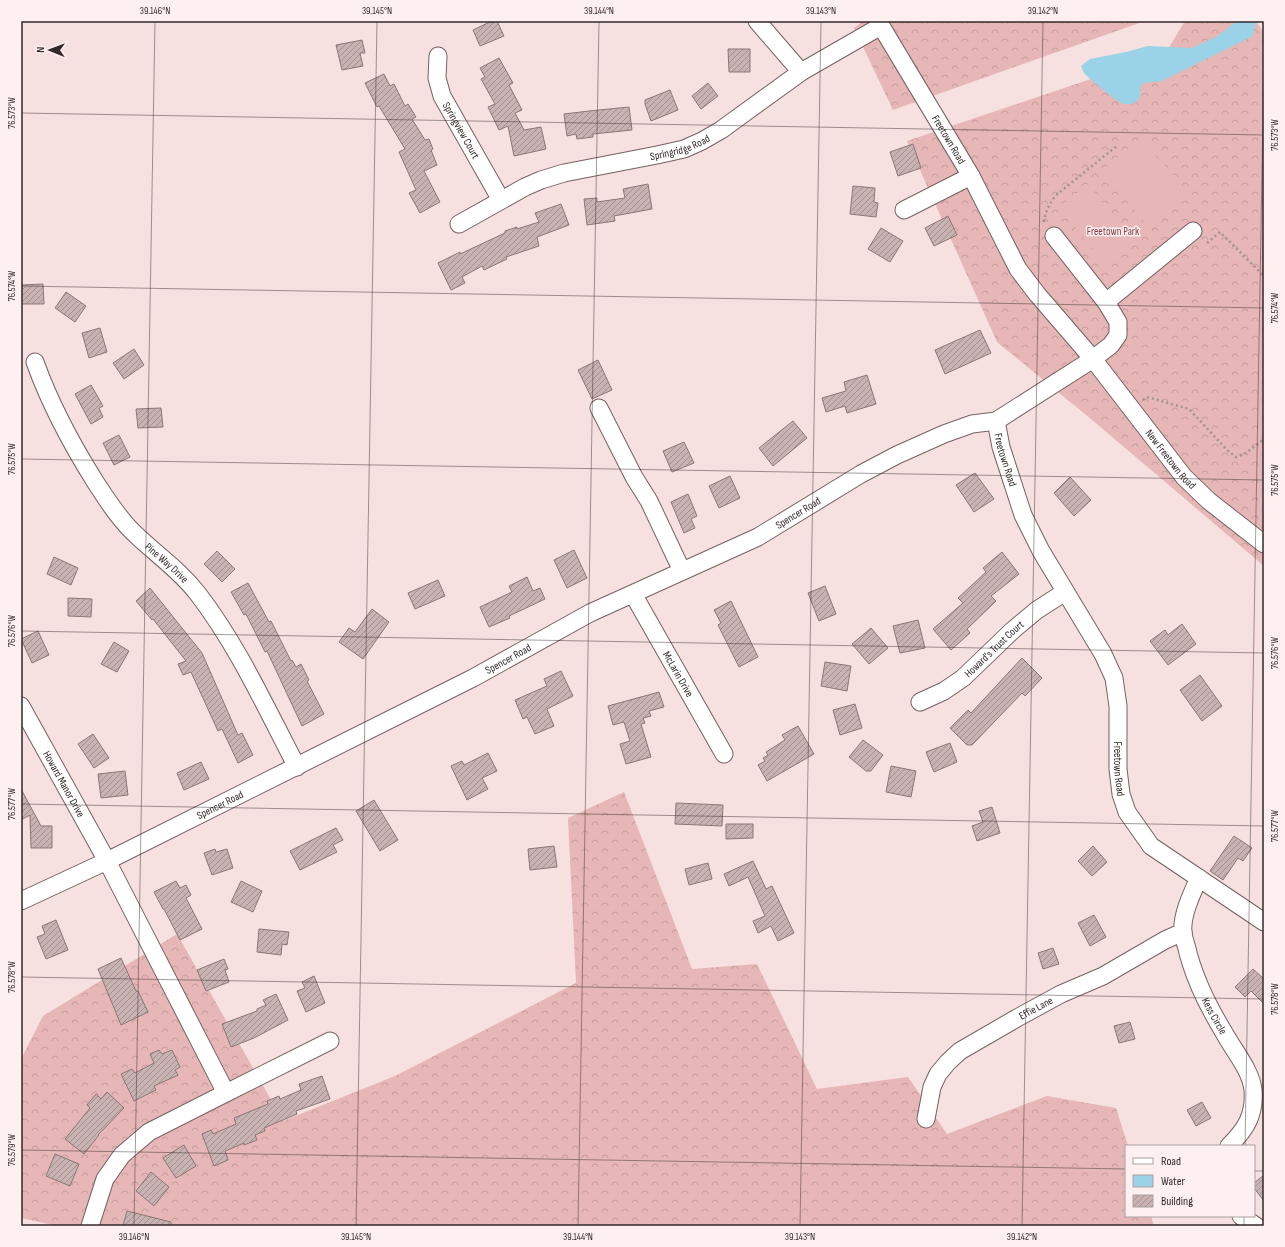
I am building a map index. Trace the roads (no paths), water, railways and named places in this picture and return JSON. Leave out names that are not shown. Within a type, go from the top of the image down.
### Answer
[{"type":"street","points":[[757,21],[801,72]]},
{"type":"street","name":"Springridge Road","points":[[459,224],[530,184],[564,173],[684,149],[702,141],[721,130],[801,72],[885,25]]},
{"type":"street","name":"Freetown Road","points":[[885,25],[971,176],[1018,269],[1037,294],[1093,360],[996,421],[1001,447],[1023,515],[1041,551],[1103,654],[1114,678],[1118,706],[1118,769],[1121,794],[1127,812],[1152,846],[1264,922]]},
{"type":"street","name":"Springview Court","points":[[438,56],[437,78],[442,96],[501,200]]},
{"type":"street","points":[[904,210],[971,176]]},
{"type":"street","points":[[1049,229],[1106,302],[1118,322],[1118,335],[1111,345],[1093,360]]},
{"type":"street","points":[[1106,302],[1194,231]]},
{"type":"street","name":"New Freetown Road","points":[[1093,360],[1184,477],[1208,501],[1264,544]]},
{"type":"street","name":"Pine Way Drive","points":[[35,362],[46,392],[84,463],[110,504],[132,531],[181,574],[214,616],[232,644],[297,767]]},
{"type":"street","points":[[599,408],[634,477],[649,501],[682,571]]},
{"type":"street","name":"Spencer Road","points":[[21,901],[297,767],[494,668],[590,613],[758,537],[861,474],[897,455],[944,434],[972,424],[996,421]]},
{"type":"street","name":"Howard's Trust Court","points":[[920,702],[944,691],[963,678],[1013,630],[1037,610],[1065,592]]},
{"type":"street","name":"McLarin Drive","points":[[633,594],[724,754]]},
{"type":"street","name":"Howard Manor Drive","points":[[21,706],[106,861],[226,1093]]},
{"type":"street","name":"Kess Circle","points":[[1199,878],[1190,899],[1185,916],[1183,932],[1200,989],[1210,1010],[1250,1077],[1253,1090],[1251,1116],[1240,1136],[1230,1145]]},
{"type":"street","name":"Effie Lane","points":[[926,1119],[932,1087],[938,1074],[960,1051],[1061,994],[1103,976],[1165,940],[1183,932]]},
{"type":"street","points":[[90,1226],[105,1179],[122,1155],[149,1132],[330,1041]]},
{"type":"street","points":[[1242,1217],[1256,1226]]},
{"type":"water","points":[[1237,21],[1256,21],[1254,32],[1251,37],[1162,81],[1143,83],[1140,88],[1141,93],[1138,100],[1133,103],[1125,104],[1118,101],[1087,76],[1081,66],[1090,59],[1148,46],[1192,48],[1218,36]]},
{"type":"park label","name":"Freetown Park","points":[[1113,231]]}]
